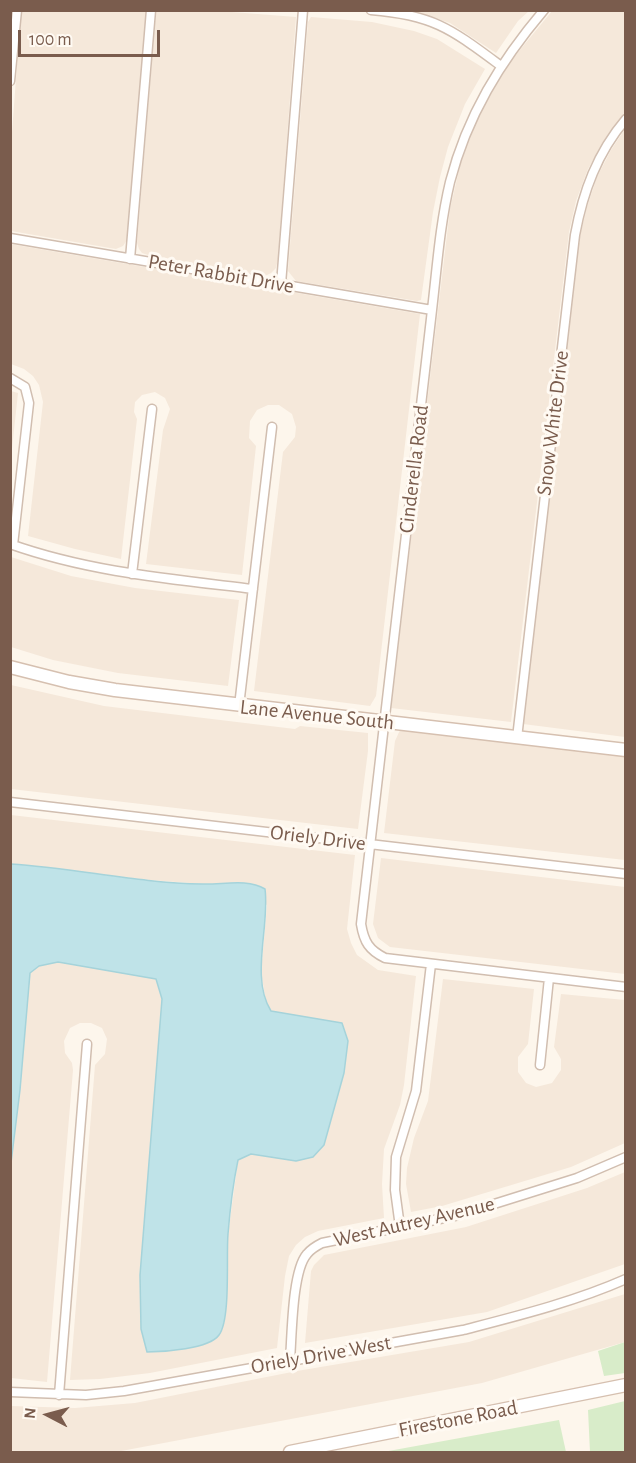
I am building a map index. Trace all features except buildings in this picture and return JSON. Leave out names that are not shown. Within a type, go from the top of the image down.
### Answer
[{"type":"street","points":[[10,81],[16,10]]},
{"type":"street","points":[[130,259],[151,10]]},
{"type":"street","points":[[281,284],[303,10]]},
{"type":"street","points":[[371,10],[411,15],[429,20],[457,34],[501,66]]},
{"type":"street","name":"Cinderella Road","points":[[431,964],[385,958],[372,951],[364,939],[361,924],[432,309],[444,216],[459,151],[476,107],[521,37],[544,10]]},
{"type":"street","name":"Snow White Drive","points":[[517,738],[575,235],[585,191],[592,173],[601,155],[626,119]]},
{"type":"street","name":"Peter Rabbit Drive","points":[[10,238],[432,309]]},
{"type":"street","points":[[10,378],[25,387],[29,404],[12,544],[61,559],[132,574],[253,589]]},
{"type":"street","points":[[132,574],[152,409]]},
{"type":"street","points":[[239,706],[272,427]]},
{"type":"street","name":"Lane Avenue South","points":[[10,667],[69,682],[115,690],[626,750]]},
{"type":"street","name":"Oriely Drive","points":[[10,802],[626,874]]},
{"type":"street","points":[[400,1227],[395,1190],[396,1157],[416,1091],[431,964],[626,987]]},
{"type":"street","points":[[540,1065],[549,978]]},
{"type":"street","points":[[59,1395],[87,1044]]},
{"type":"street","name":"West Autrey Avenue","points":[[290,1360],[297,1274],[306,1254],[322,1243],[459,1215],[577,1178],[626,1157]]},
{"type":"street","name":"Oriely Drive West","points":[[10,1392],[86,1395],[124,1391],[463,1330],[505,1319],[626,1279]]},
{"type":"street","name":"Firestone Road","points":[[290,1452],[626,1385]]},
{"type":"shaded area","points":[[529,10],[518,21],[496,53],[450,23],[413,11]]},
{"type":"shaded area","points":[[21,11],[146,11],[127,240],[123,246],[116,249],[11,231],[11,146]]},
{"type":"shaded area","points":[[156,11],[219,11],[296,17],[278,259],[276,268],[265,276],[148,255],[139,249],[137,243]]},
{"type":"shaded area","points":[[552,11],[625,11],[625,112],[603,142],[588,169],[576,201],[569,232],[511,722],[391,708],[450,209],[469,138],[486,102],[510,62]]},
{"type":"shaded area","points":[[311,17],[372,22],[414,31],[437,39],[485,69],[465,104],[448,147],[433,212],[421,300],[296,281],[288,271],[308,22]]},
{"type":"shaded area","points":[[625,129],[625,737],[523,724],[580,236],[597,177]]},
{"type":"shaded area","points":[[10,244],[420,314],[376,696],[370,706],[254,691],[283,452],[295,437],[296,427],[292,414],[279,405],[268,405],[257,410],[250,421],[249,438],[256,446],[242,575],[146,564],[163,430],[170,409],[165,398],[155,392],[142,395],[135,402],[134,412],[137,419],[121,559],[28,536],[43,402],[39,385],[33,376],[24,369],[11,364]]},
{"type":"shaded area","points":[[10,391],[18,393],[11,458]]},
{"type":"shaded area","points":[[11,557],[71,576],[135,588],[239,600],[228,686],[118,673],[53,660],[11,647]]},
{"type":"shaded area","points":[[11,685],[104,706],[295,729],[300,726],[368,733],[368,751],[358,829],[11,789]]},
{"type":"shaded area","points":[[400,730],[625,756],[625,860],[384,833],[395,741]]},
{"type":"shaded area","points":[[11,815],[355,855],[347,929],[357,955],[378,970],[416,976],[404,1085],[400,1105],[384,1149],[382,1184],[384,1218],[318,1231],[305,1237],[296,1245],[289,1256],[285,1276],[277,1348],[150,1373],[70,1380],[95,1065],[105,1054],[107,1039],[102,1028],[91,1023],[80,1023],[70,1028],[64,1041],[65,1053],[72,1063],[73,1070],[47,1382],[11,1378],[10,1163],[20,1090],[30,973],[39,966],[58,962],[156,979],[162,999],[140,1275],[141,1329],[225,1316],[228,1235],[238,1160],[251,1154],[296,1161],[313,1157],[324,1145],[344,1073],[341,1023],[271,1011],[266,1002],[261,972],[267,905],[226,884],[149,880],[11,864]]},
{"type":"shaded area","points":[[381,858],[625,887],[625,974],[390,947],[378,938],[373,924]]},
{"type":"shaded area","points":[[443,979],[534,989],[528,1044],[518,1057],[518,1072],[526,1083],[536,1087],[552,1083],[561,1070],[561,1059],[554,1047],[561,994],[625,1000],[625,1143],[571,1167],[442,1206],[411,1212],[406,1184],[407,1168],[414,1138],[428,1101]]},
{"type":"shaded area","points":[[625,1172],[625,1264],[487,1312],[305,1343],[311,1271],[324,1255],[466,1227],[587,1188]]},
{"type":"shaded area","points":[[625,1294],[625,1342],[482,1383],[116,1452],[11,1452],[11,1406],[75,1408],[135,1403],[297,1371],[469,1342]]},
{"type":"green space","points":[[625,1342],[625,1373],[604,1376],[598,1351]]},
{"type":"green space","points":[[625,1401],[625,1452],[590,1452],[588,1410]]},
{"type":"green space","points":[[559,1420],[566,1452],[383,1452]]},
{"type":"water","points":[[11,864],[178,883],[242,883],[265,889],[261,968],[265,998],[271,1011],[342,1023],[348,1041],[344,1073],[324,1145],[313,1157],[296,1161],[251,1154],[238,1160],[228,1234],[225,1316],[219,1335],[206,1344],[185,1349],[147,1352],[141,1329],[140,1275],[162,999],[156,979],[58,962],[39,966],[30,973],[11,1163]]}]
